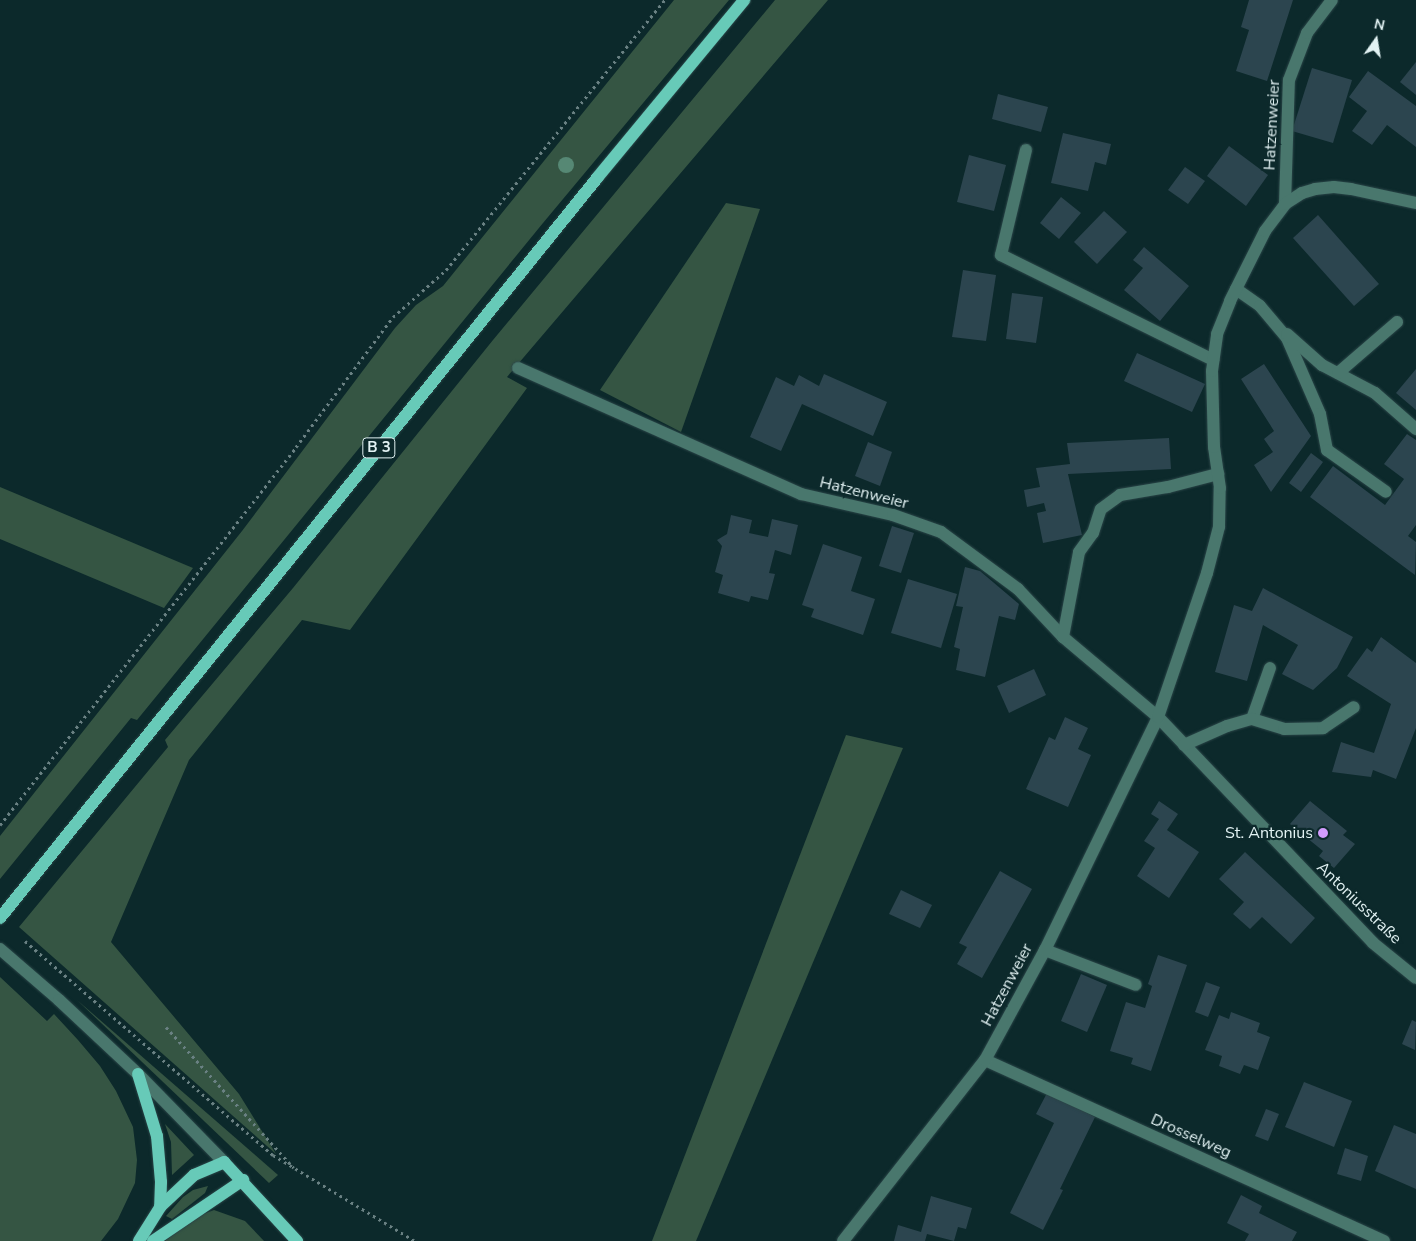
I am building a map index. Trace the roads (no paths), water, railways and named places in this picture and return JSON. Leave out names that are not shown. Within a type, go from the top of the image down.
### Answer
[{"type":"main road","name":"B 3","points":[[0,918],[596,178],[744,0]]},
{"type":"main road","points":[[138,1074],[157,1136],[161,1182],[160,1207]]},
{"type":"main road","points":[[139,1241],[160,1207],[194,1175],[224,1162],[297,1241]]},
{"type":"main road","points":[[153,1241],[242,1180]]},
{"type":"street","name":"Hatzenweier","points":[[1285,204],[1289,80],[1307,34],[1332,0]]},
{"type":"street","points":[[1026,150],[1000,256],[1213,360]]},
{"type":"street","name":"Hatzenweier","points":[[843,1241],[985,1060],[1044,950],[1158,717],[1207,573],[1218,527],[1220,488],[1214,447],[1213,360],[1218,334],[1236,289],[1265,231],[1285,204],[1302,193],[1334,186],[1413,206]]},
{"type":"street","points":[[1236,289],[1260,306],[1287,338],[1320,414],[1327,450],[1386,492]]},
{"type":"street","points":[[1272,320],[1322,365],[1375,393],[1416,429]]},
{"type":"street","points":[[1338,373],[1397,322]]},
{"type":"street","name":"Hatzenweier","points":[[518,368],[801,494],[893,514],[941,532],[1018,589],[1064,637],[1158,717]]},
{"type":"street","points":[[1064,637],[1079,552],[1093,533],[1101,509],[1120,495],[1168,487],[1218,474]]},
{"type":"street","points":[[1252,719],[1270,668]]},
{"type":"street","points":[[1184,745],[1228,726],[1252,719],[1284,729],[1323,728],[1354,707]]},
{"type":"street","name":"Antoniusstraße","points":[[1158,717],[1373,943],[1416,978]]},
{"type":"street","points":[[0,949],[59,1000],[138,1074],[224,1162]]},
{"type":"street","points":[[1044,950],[1136,985]]},
{"type":"street","name":"Drosselweg","points":[[985,1060],[1384,1241]]},
{"type":"place","name":"St. Antonius","points":[[1323,833]]}]
